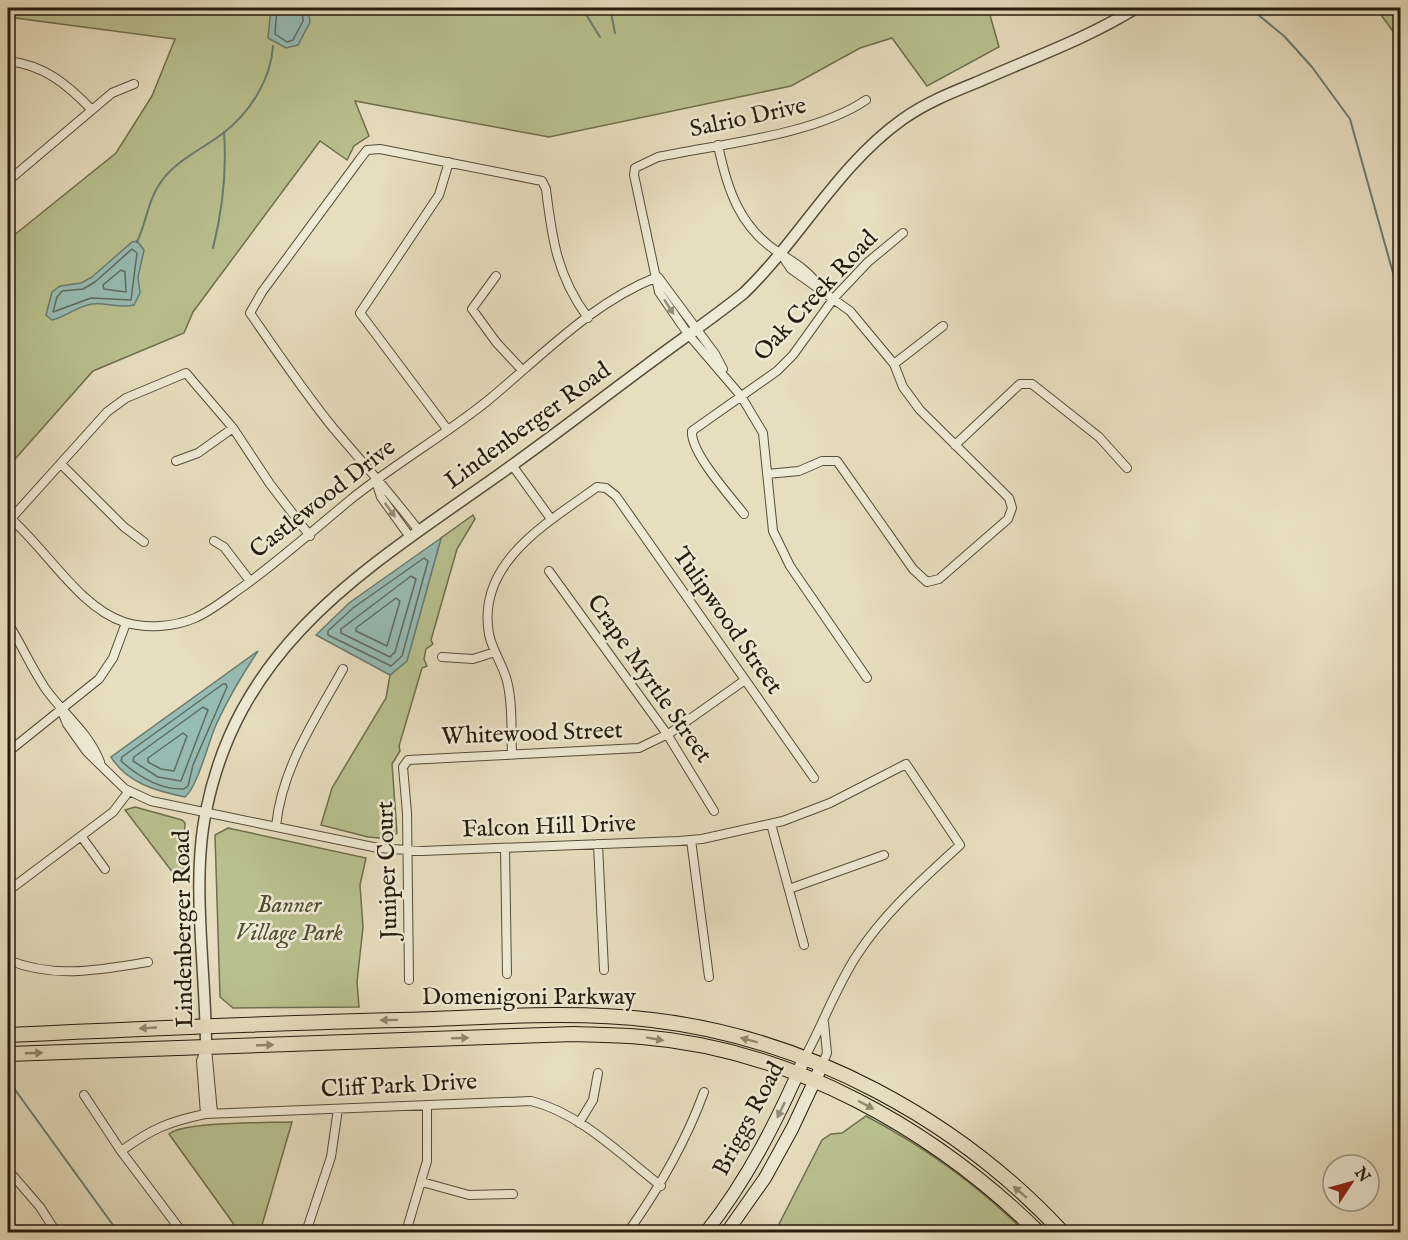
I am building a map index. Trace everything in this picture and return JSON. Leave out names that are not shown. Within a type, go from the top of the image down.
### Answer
[{"type":"main road","name":"Domenigoni Parkway","points":[[8,1035],[550,1015],[609,1016],[707,1029],[805,1057],[914,1113],[966,1148],[1035,1205],[1062,1233]]},
{"type":"main road","name":"Domenigoni Parkway","points":[[8,1054],[574,1034],[644,1037],[754,1059],[813,1081],[882,1114],[933,1145],[990,1188],[1038,1233]]},
{"type":"main road","name":"Briggs Road","points":[[706,1233],[764,1144],[805,1057]]},
{"type":"main road","name":"Briggs Road","points":[[727,1233],[765,1178],[792,1129],[822,1065]]},
{"type":"street","name":"Lindenberger Road","points":[[206,1047],[200,861],[206,812],[219,764],[232,730],[270,664],[303,624],[330,599],[415,534],[744,293],[781,254],[859,158],[879,139],[917,110],[1074,39],[1136,8]]},
{"type":"street","points":[[8,61],[27,64],[59,79],[92,110]]},
{"type":"street","points":[[8,181],[112,93],[134,84]]},
{"type":"street","name":"Salrio Drive","points":[[657,277],[634,175],[635,168],[658,157],[823,122],[850,111],[866,100]]},
{"type":"street","points":[[718,145],[726,183],[738,211],[759,236],[781,254],[791,269],[821,288],[850,311],[894,364],[903,387],[920,410],[1009,498],[1012,508],[1008,519],[939,579],[927,582],[913,569],[837,461],[822,461],[799,471],[767,474]]},
{"type":"street","points":[[415,534],[389,491],[376,480],[320,410],[250,313],[261,292],[367,150],[380,149],[542,181],[546,189],[556,258],[569,290],[588,318]]},
{"type":"street","points":[[447,429],[360,313],[439,195],[449,162]]},
{"type":"street","name":"Oak Creek Road","points":[[744,514],[691,439],[692,431],[785,363],[834,298],[868,262],[903,233]]},
{"type":"street","points":[[496,276],[472,309],[496,342],[522,370]]},
{"type":"street","points":[[657,277],[692,332],[715,354],[763,433],[773,531],[790,566],[867,678]]},
{"type":"street","name":"Castlewood Drive","points":[[9,521],[99,609],[126,623],[158,627],[188,621],[209,610],[310,536],[376,480],[484,403],[588,318],[624,292],[657,277]]},
{"type":"street","points":[[894,364],[943,326]]},
{"type":"street","points":[[9,521],[99,420],[116,405],[174,376],[186,373],[233,428],[270,484],[310,536]]},
{"type":"street","points":[[955,445],[1020,384],[1032,384],[1099,436],[1127,468]]},
{"type":"street","points":[[176,461],[198,453],[233,428]]},
{"type":"street","points":[[61,464],[124,527],[144,542]]},
{"type":"street","points":[[512,465],[551,519],[517,548],[501,569],[488,610],[489,634],[507,681],[512,755]]},
{"type":"street","name":"Tulipwood Street","points":[[551,519],[597,487],[606,488],[616,496],[814,778]]},
{"type":"street","points":[[214,540],[224,547],[250,581]]},
{"type":"street","name":"Crape Myrtle Street","points":[[549,571],[668,734],[714,811]]},
{"type":"street","name":"Falcon Hill Drive","points":[[8,623],[29,663],[61,709],[75,720],[94,747],[100,762],[129,791],[151,801],[378,848],[406,850],[506,848],[691,840],[771,824],[830,803],[906,764],[960,845]]},
{"type":"street","points":[[8,752],[92,687],[108,668],[126,623]]},
{"type":"street","points":[[442,657],[473,659],[495,652]]},
{"type":"street","points":[[276,826],[278,803],[292,760],[344,669]]},
{"type":"street","name":"Whitewood Street","points":[[408,760],[620,751],[639,748],[668,734],[745,680]]},
{"type":"street","name":"Juniper Court","points":[[408,760],[403,767],[407,813],[409,981]]},
{"type":"street","points":[[8,891],[113,812],[129,791]]},
{"type":"street","points":[[771,824],[804,945]]},
{"type":"street","points":[[81,836],[105,869]]},
{"type":"street","points":[[691,840],[709,977]]},
{"type":"street","points":[[598,844],[604,970]]},
{"type":"street","name":"Briggs Road","points":[[805,1057],[824,1022],[840,983],[879,924],[960,845]]},
{"type":"street","points":[[506,848],[507,974]]},
{"type":"street","points":[[789,889],[884,855]]},
{"type":"street","points":[[8,960],[32,970],[62,972],[148,962]]},
{"type":"street","name":"Briggs Road","points":[[822,1065],[827,1053],[824,1022]]},
{"type":"street","points":[[206,1047],[209,1114]]},
{"type":"street","points":[[579,1123],[593,1100],[598,1073]]},
{"type":"street","points":[[628,1233],[661,1186],[679,1153],[704,1092]]},
{"type":"street","points":[[84,1095],[121,1151],[182,1233]]},
{"type":"street","name":"Cliff Park Drive","points":[[121,1151],[170,1121],[209,1114],[531,1101],[559,1110],[579,1123],[661,1186]]},
{"type":"street","points":[[406,1233],[422,1182],[429,1141],[427,1105]]},
{"type":"street","points":[[306,1233],[332,1156],[338,1109]]},
{"type":"street","points":[[8,1170],[40,1207],[56,1233]]},
{"type":"street","points":[[422,1182],[469,1195],[513,1194]]},
{"type":"green space","points":[[8,8],[988,8],[999,47],[927,86],[892,38],[860,48],[791,86],[549,137],[355,101],[369,136],[354,146],[347,160],[320,141],[193,312],[184,333],[93,371],[8,467],[8,240],[116,153],[152,96],[175,39],[8,17]]},
{"type":"green space","points":[[1376,8],[1400,8],[1400,41]]},
{"type":"green space","points":[[473,515],[475,519],[457,549],[431,640],[433,644],[426,649],[424,659],[427,666],[422,668],[399,746],[400,751],[392,764],[397,833],[391,839],[368,837],[321,825],[332,788],[386,698],[390,675],[407,660],[441,538]]},
{"type":"green space","points":[[135,807],[182,820],[185,823],[183,882],[180,882],[125,810]]},
{"type":"green space","name":"Banner Village Park","points":[[228,828],[366,858],[360,885],[363,927],[357,982],[359,1007],[233,1008],[220,997],[215,835]]},
{"type":"green space","points":[[866,1116],[950,1168],[989,1198],[1025,1232],[775,1232],[822,1140],[831,1134],[842,1133]]},
{"type":"green space","points":[[292,1122],[260,1232],[232,1232],[233,1223],[169,1134],[177,1130],[208,1125]]},
{"type":"water","points":[[271,8],[308,8],[310,22],[298,45],[286,48],[268,38]]},
{"type":"water","points":[[137,241],[144,250],[138,277],[140,293],[134,305],[92,304],[52,320],[46,315],[52,292],[60,286],[81,283],[92,277],[132,242]]},
{"type":"water","points":[[441,538],[407,661],[390,675],[316,635],[349,603]]},
{"type":"water","points":[[258,651],[225,705],[194,784],[185,797],[163,792],[134,780],[111,757]]},
{"type":"waterway","points":[[582,8],[600,37]]},
{"type":"waterway","points":[[610,8],[615,33]]},
{"type":"waterway","points":[[1250,8],[1284,36],[1312,67],[1350,119],[1400,298]]},
{"type":"waterway","points":[[137,242],[154,194],[163,179],[183,160],[232,126],[257,95],[268,71],[273,46]]},
{"type":"waterway","points":[[213,248],[223,190],[224,132]]},
{"type":"waterway","points":[[8,1080],[118,1232]]}]
